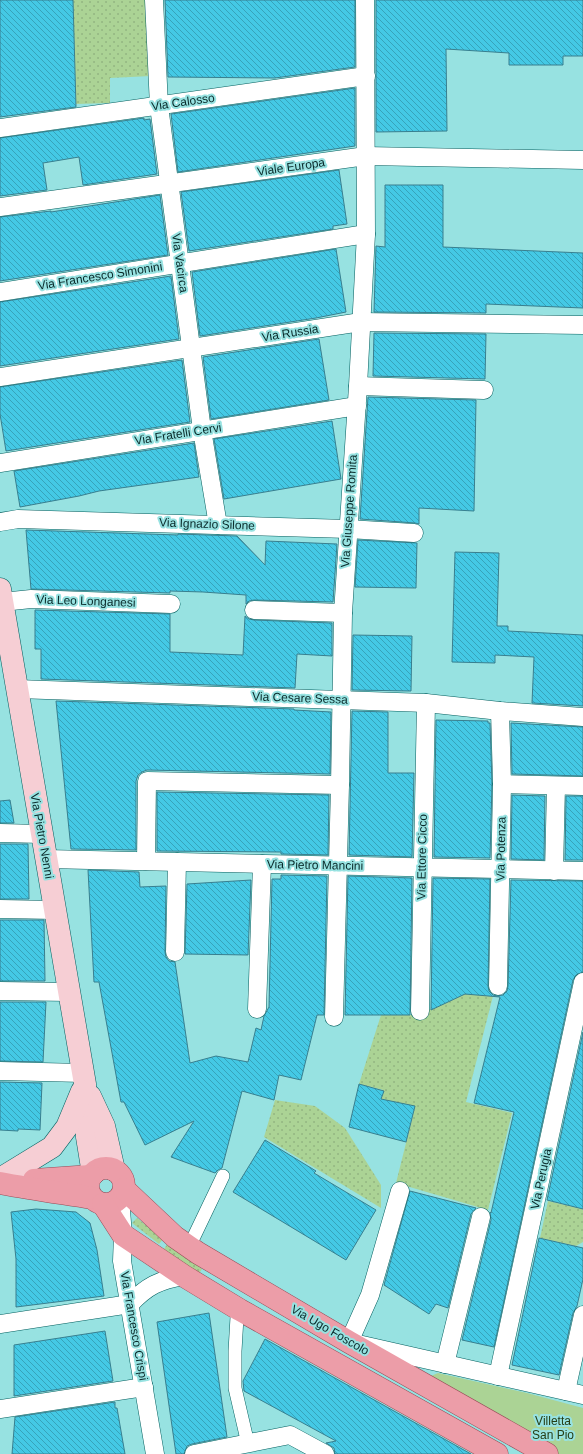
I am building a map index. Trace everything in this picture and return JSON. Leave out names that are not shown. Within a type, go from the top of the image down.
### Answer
[{"type":"main road","name":"Via Pietro Nenni","points":[[1,595],[84,1078],[87,1137],[92,1175]]},
{"type":"main road","name":"Via Pietro Nenni","points":[[84,1078],[104,1126],[114,1170]]},
{"type":"main road","points":[[0,1179],[52,1147],[68,1127],[84,1078]]},
{"type":"main road","points":[[110,1198],[122,1178],[114,1170],[104,1168],[99,1169],[92,1175],[88,1187],[110,1198],[123,1235],[184,1276],[240,1310],[497,1454]]},
{"type":"main road","points":[[0,1183],[92,1175]]},
{"type":"main road","points":[[0,1183],[34,1190],[110,1198]]},
{"type":"main road","name":"Via Ugo Foscolo","points":[[110,1198],[150,1213],[175,1237],[189,1247],[349,1342],[547,1454]]},
{"type":"street","name":"Via Vacirca","points":[[154,0],[159,106],[202,430],[218,525]]},
{"type":"street","name":"Via Giuseppe Romita","points":[[334,1017],[339,866],[342,613],[358,386],[366,234],[365,0]]},
{"type":"street","name":"Via Calosso","points":[[0,128],[366,76]]},
{"type":"street","name":"Viale Europa","points":[[0,207],[366,156],[583,160]]},
{"type":"street","name":"Via Francesco Simonini","points":[[0,292],[366,234]]},
{"type":"street","name":"Via Russia","points":[[0,377],[361,322],[583,325]]},
{"type":"street","points":[[358,386],[484,390]]},
{"type":"street","name":"Via Fratelli Cervi","points":[[0,463],[356,406]]},
{"type":"street","name":"Via Ignazio Silone","points":[[0,522],[18,519],[348,529],[414,533]]},
{"type":"street","name":"Via Leo Longanesi","points":[[1,595],[31,599],[171,604]]},
{"type":"street","points":[[254,610],[342,613]]},
{"type":"street","name":"Via Cesare Sessa","points":[[17,689],[426,702],[500,711],[583,717]]},
{"type":"street","name":"Via Ettore Cicco","points":[[420,1011],[426,702]]},
{"type":"street","name":"Via Potenza","points":[[498,986],[502,784],[500,711]]},
{"type":"street","points":[[146,861],[146,781],[340,785]]},
{"type":"street","points":[[502,784],[583,786]]},
{"type":"street","points":[[554,870],[556,786]]},
{"type":"street","points":[[0,833],[42,834]]},
{"type":"street","name":"Via Pietro Mancini","points":[[46,859],[583,871]]},
{"type":"street","points":[[175,952],[177,862]]},
{"type":"street","points":[[257,1008],[262,864]]},
{"type":"street","points":[[0,909],[55,910]]},
{"type":"street","name":"Via Perugia","points":[[498,1376],[580,1011],[583,982]]},
{"type":"street","points":[[0,991],[69,992]]},
{"type":"street","points":[[0,1071],[84,1078]]},
{"type":"street","points":[[189,1247],[223,1176]]},
{"type":"street","points":[[400,1191],[370,1295],[349,1342],[574,1393],[583,1315]]},
{"type":"street","points":[[445,1364],[481,1217]]},
{"type":"street","name":"Via Francesco Crispi","points":[[123,1235],[122,1261],[155,1454]]},
{"type":"street","points":[[0,1324],[130,1304],[141,1292],[153,1284],[170,1278],[184,1276]]},
{"type":"street","points":[[240,1310],[237,1317],[235,1388],[249,1449]]},
{"type":"street","points":[[0,1409],[144,1387]]},
{"type":"street","points":[[194,1454],[249,1449],[290,1435],[325,1454]]},
{"type":"green space","points":[[73,0],[149,0],[151,76],[110,78],[110,103],[76,104]]},
{"type":"green space","points":[[465,994],[493,996],[466,1102],[512,1113],[488,1210],[396,1183],[415,1107],[381,1099],[383,1090],[359,1084],[381,1015],[413,1015],[420,1011],[432,1009]]},
{"type":"green space","points":[[275,1100],[315,1106],[345,1128],[381,1185],[381,1208],[264,1137]]},
{"type":"green space","points":[[548,1201],[583,1209],[583,1242],[576,1246],[540,1238]]},
{"type":"green space","points":[[137,1218],[163,1239],[159,1244],[132,1223]]},
{"type":"green space","points":[[168,1243],[202,1269],[198,1275],[164,1249]]},
{"type":"green space","name":"Villetta San Pio","points":[[438,1373],[527,1393],[583,1408],[583,1454],[547,1454],[419,1381]]},
{"type":"building","points":[[0,0],[73,0],[76,107],[0,117]]},
{"type":"building","points":[[165,0],[355,0],[355,67],[275,78],[168,77]]},
{"type":"building","points":[[376,0],[583,0],[583,56],[563,56],[563,65],[509,65],[509,53],[446,49],[447,131],[376,132]]},
{"type":"building","points":[[355,88],[355,146],[178,172],[171,114]]},
{"type":"building","points":[[144,118],[144,120],[150,119],[157,174],[83,185],[79,157],[43,163],[47,190],[0,196],[0,138]]},
{"type":"building","points":[[339,170],[347,224],[333,226],[333,229],[189,251],[181,192]]},
{"type":"building","points":[[385,185],[443,185],[443,247],[583,253],[583,308],[486,304],[486,313],[374,312],[376,246],[385,247]]},
{"type":"building","points":[[160,195],[168,255],[0,281],[0,217],[51,212]]},
{"type":"building","points":[[336,249],[346,312],[200,336],[192,272]]},
{"type":"building","points":[[171,276],[179,339],[0,366],[0,302]]},
{"type":"building","points":[[374,333],[486,334],[485,379],[373,376]]},
{"type":"building","points":[[319,339],[329,400],[211,419],[203,357]]},
{"type":"building","points":[[182,360],[190,422],[6,451],[0,414],[0,387]]},
{"type":"building","points":[[368,397],[476,400],[474,511],[419,508],[419,524],[360,519]]},
{"type":"building","points":[[332,421],[341,479],[224,499],[214,439]]},
{"type":"building","points":[[194,443],[199,477],[99,491],[20,507],[14,471]]},
{"type":"building","points":[[26,530],[237,536],[265,565],[266,541],[337,544],[333,602],[254,600],[249,601],[246,604],[246,595],[203,592],[170,591],[170,593],[31,589]]},
{"type":"building","points":[[358,540],[417,543],[416,588],[355,587]]},
{"type":"building","points":[[455,552],[499,553],[497,626],[508,626],[508,631],[583,635],[583,706],[532,703],[534,657],[495,655],[495,663],[452,662]]},
{"type":"building","points":[[35,610],[170,614],[170,652],[243,655],[245,616],[254,620],[332,623],[332,656],[297,654],[295,688],[41,679],[41,649],[35,649]]},
{"type":"building","points":[[353,635],[412,636],[411,691],[352,690]]},
{"type":"building","points":[[56,701],[294,709],[331,712],[330,774],[147,770],[138,775],[136,781],[136,850],[71,849]]},
{"type":"building","points":[[352,711],[388,712],[388,773],[414,773],[412,857],[349,855]]},
{"type":"building","points":[[436,720],[488,721],[488,723],[490,723],[492,784],[490,858],[434,857]]},
{"type":"building","points":[[511,723],[583,727],[583,776],[512,774]]},
{"type":"building","points":[[157,792],[329,795],[328,855],[281,854],[281,852],[157,851]]},
{"type":"building","points":[[512,795],[545,796],[544,860],[511,859]]},
{"type":"building","points":[[566,796],[583,796],[583,860],[565,860]]},
{"type":"building","points":[[10,800],[14,823],[0,823],[0,801]]},
{"type":"building","points":[[0,844],[28,844],[29,899],[0,899]]},
{"type":"building","points":[[88,870],[139,872],[140,887],[166,886],[165,952],[169,961],[175,962],[190,1063],[216,1056],[248,1062],[256,1028],[261,1030],[264,1016],[269,1007],[272,879],[281,879],[281,875],[327,876],[324,1015],[317,1015],[301,1080],[279,1075],[274,1100],[242,1091],[222,1168],[215,1173],[171,1157],[194,1121],[145,1145],[124,1102],[121,1102],[99,982],[94,982]]},
{"type":"building","points":[[348,876],[412,878],[410,1015],[345,1015]]},
{"type":"building","points":[[433,878],[490,879],[488,986],[489,991],[493,995],[497,996],[503,995],[507,991],[508,986],[511,880],[583,881],[583,972],[576,975],[573,980],[494,1347],[462,1340],[491,1220],[490,1212],[491,1213],[514,1112],[474,1103],[500,997],[465,994],[431,1010]]},
{"type":"building","points":[[251,880],[248,955],[185,954],[187,884]]},
{"type":"building","points":[[0,920],[44,920],[45,981],[0,981]]},
{"type":"building","points":[[0,1002],[46,1002],[43,1062],[0,1061]]},
{"type":"building","points":[[583,1032],[583,1209],[547,1200]]},
{"type":"building","points":[[0,1082],[42,1083],[40,1130],[0,1130]]},
{"type":"building","points":[[359,1084],[384,1091],[381,1099],[415,1106],[406,1142],[349,1127]]},
{"type":"building","points":[[265,1140],[316,1171],[314,1173],[376,1210],[346,1260],[233,1192]]},
{"type":"building","points":[[410,1191],[476,1208],[471,1214],[448,1308],[436,1304],[429,1314],[384,1285]]},
{"type":"building","points":[[36,1209],[76,1212],[90,1223],[97,1250],[104,1296],[16,1307],[16,1259],[11,1212]]},
{"type":"building","points":[[539,1238],[583,1248],[583,1279],[577,1306],[573,1313],[559,1375],[512,1365]]},
{"type":"building","points":[[209,1313],[227,1437],[192,1444],[187,1446],[184,1454],[176,1454],[157,1322]]},
{"type":"building","points":[[105,1331],[113,1381],[14,1396],[14,1345]]},
{"type":"building","points":[[265,1339],[471,1454],[335,1454],[334,1448],[326,1443],[336,1441],[244,1391],[243,1381]]},
{"type":"building","points":[[115,1402],[125,1454],[12,1454],[15,1417]]}]
